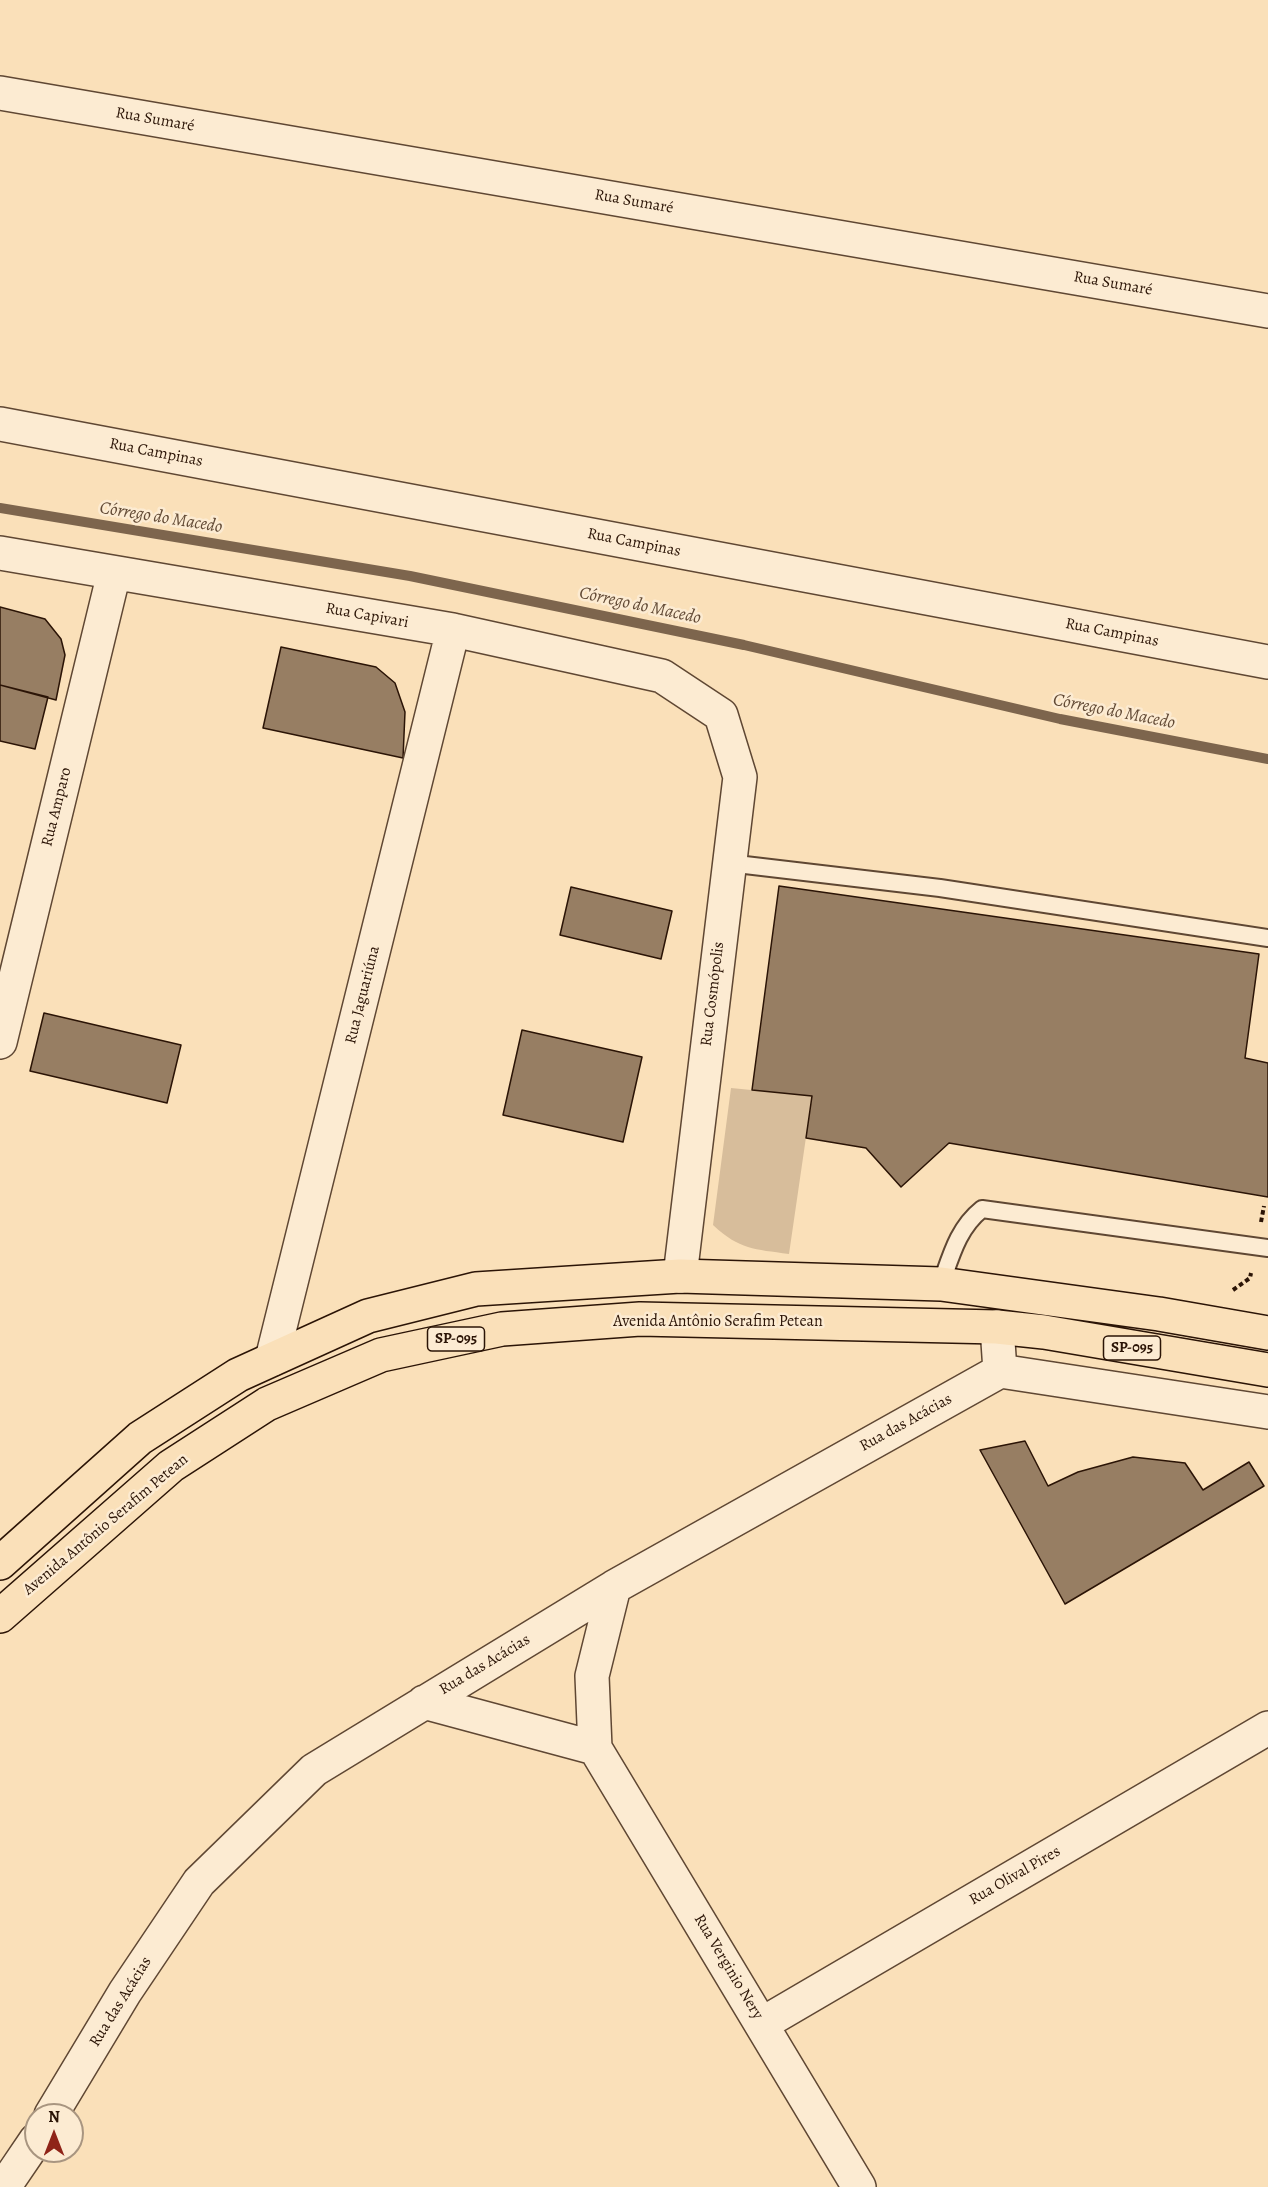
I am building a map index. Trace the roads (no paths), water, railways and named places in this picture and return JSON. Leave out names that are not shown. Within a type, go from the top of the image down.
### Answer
[{"type":"main road","name":"SP-095","points":[[0,1563],[140,1438],[238,1376],[368,1316],[476,1289],[680,1276],[941,1284],[1159,1314],[1268,1333]]},
{"type":"main road","name":"Avenida Antônio Serafim Petean","points":[[0,1616],[171,1466],[267,1404],[381,1354],[502,1329],[640,1319],[997,1327],[1044,1332],[1268,1370]]},
{"type":"street","name":"Rua Sumaré","points":[[0,93],[1268,311]]},
{"type":"street","name":"Rua Campinas","points":[[0,424],[1268,662]]},
{"type":"street","name":"Rua Capivari","points":[[0,553],[453,630],[662,676],[721,715]]},
{"type":"street","name":"Rua Amparo","points":[[0,1042],[114,573]]},
{"type":"street","name":"Rua Jaguariúna","points":[[272,1359],[453,630]]},
{"type":"street","name":"Rua Cosmópolis","points":[[680,1276],[740,777],[721,715]]},
{"type":"street","points":[[997,1327],[1000,1371],[1268,1412]]},
{"type":"street","name":"Rua das Acácias","points":[[58,2103],[125,1992],[199,1882],[314,1770],[614,1587],[1000,1371]]},
{"type":"street","name":"Rua Verginio Nery","points":[[614,1587],[592,1676],[595,1748],[859,2187]]},
{"type":"street","points":[[424,1702],[595,1748]]},
{"type":"street","name":"Rua Olival Pires","points":[[762,2024],[1268,1728]]},
{"type":"street","points":[[4,2187],[24,2158]]},
{"type":"lane","points":[[728,863],[940,888],[1268,938]]},
{"type":"lane","points":[[941,1284],[959,1234],[968,1220],[982,1209],[1268,1248]]},
{"type":"waterway","name":"Córrego do Macedo","points":[[0,508],[410,576],[744,645],[1060,719],[1268,759]]}]
